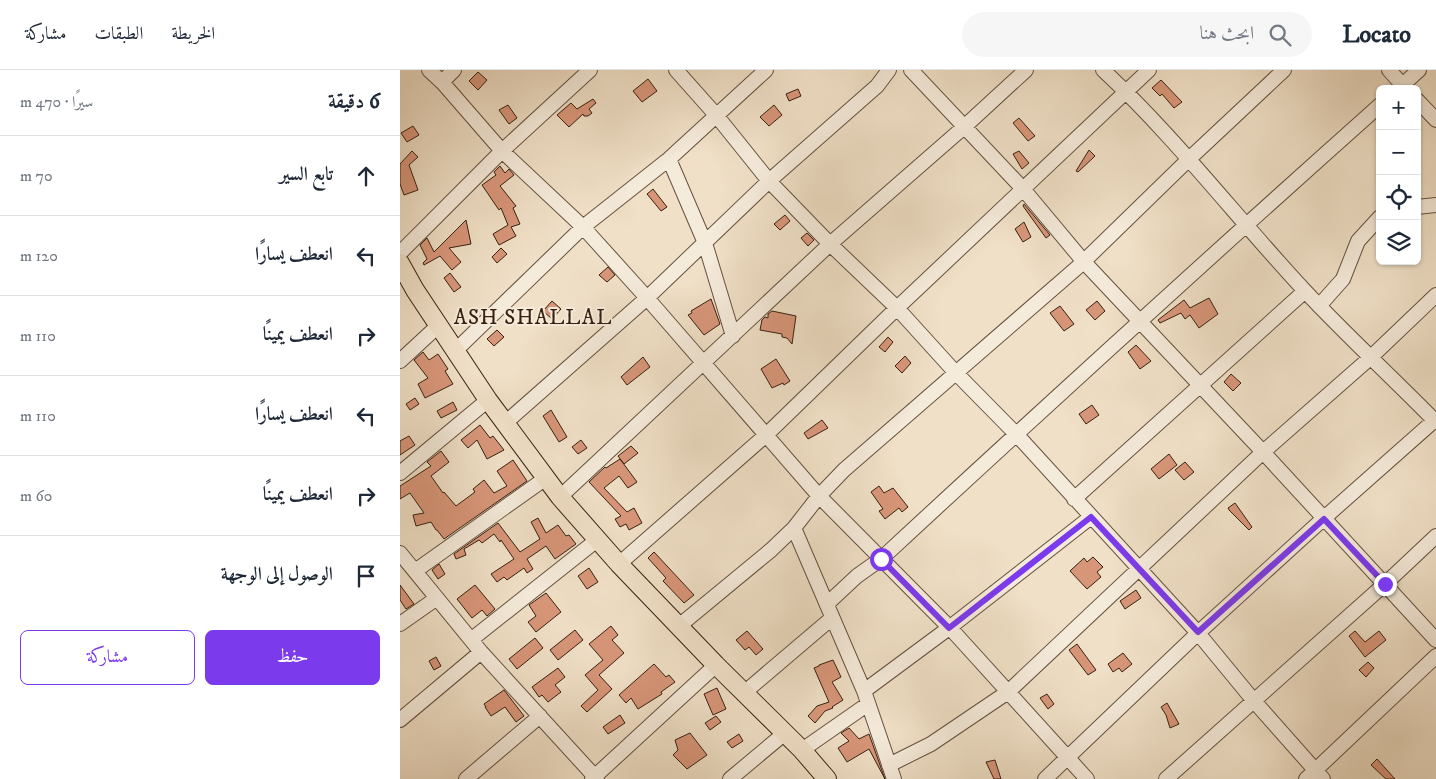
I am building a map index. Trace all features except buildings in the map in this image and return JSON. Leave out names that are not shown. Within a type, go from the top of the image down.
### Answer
[{"type":"main road","points":[[400,263],[415,290],[504,424],[560,498],[597,540],[716,665],[786,733],[826,779]]},
{"type":"street","points":[[429,70],[442,82],[502,151],[583,227],[705,363],[819,496],[949,628],[1087,779]]},
{"type":"street","points":[[442,82],[454,70]]},
{"type":"street","points":[[400,253],[502,151],[590,70]]},
{"type":"street","points":[[676,70],[716,115],[769,181],[830,244],[897,308],[1198,632],[1315,776],[1436,656]]},
{"type":"street","points":[[455,351],[583,227],[669,158],[766,70]]},
{"type":"street","points":[[504,424],[647,298],[769,181],[877,86],[889,70]]},
{"type":"street","points":[[911,70],[1024,190],[1084,262],[1263,452],[1436,640]]},
{"type":"street","points":[[560,498],[830,244],[1026,70]]},
{"type":"street","points":[[1045,779],[1198,632],[1435,420],[1319,306],[1126,91],[1103,70]]},
{"type":"street","points":[[620,564],[766,435],[897,308],[1149,70]]},
{"type":"street","points":[[679,626],[771,550],[794,528],[819,496],[844,470],[1084,262],[1284,70]]},
{"type":"street","points":[[1388,70],[1400,85]]},
{"type":"street","points":[[1405,85],[1418,70]]},
{"type":"street","points":[[1421,104],[1436,120]]},
{"type":"street","points":[[827,604],[857,576],[881,559],[1245,225],[1376,109]]},
{"type":"street","points":[[669,158],[705,243],[733,336]]},
{"type":"street","points":[[1421,207],[1436,205]]},
{"type":"street","points":[[1319,306],[1343,279],[1358,241],[1377,220]]},
{"type":"street","points":[[1074,499],[1305,291]]},
{"type":"street","points":[[889,765],[932,744],[1008,692],[1263,452],[1370,358],[1436,295]]},
{"type":"street","points":[[400,361],[439,325]]},
{"type":"street","points":[[400,473],[488,400]]},
{"type":"street","points":[[415,571],[546,478]]},
{"type":"street","points":[[802,750],[949,628],[1091,517]]},
{"type":"street","points":[[794,528],[866,698],[894,779]]},
{"type":"street","points":[[1166,779],[1385,584],[1436,536]]},
{"type":"street","points":[[472,639],[597,540]]},
{"type":"street","points":[[400,553],[481,652],[594,778],[716,665]]},
{"type":"street","points":[[400,624],[437,598]]},
{"type":"street","points":[[745,692],[832,618]]},
{"type":"street","points":[[400,720],[481,652]]},
{"type":"street","points":[[466,779],[540,716]]},
{"type":"street","points":[[730,779],[786,733]]},
{"type":"district","name":"ASH SHALLAL","points":[[533,318]]},
{"type":"route","points":[[881,559],[949,628],[1091,517],[1198,632],[1324,519],[1385,584]]}]
